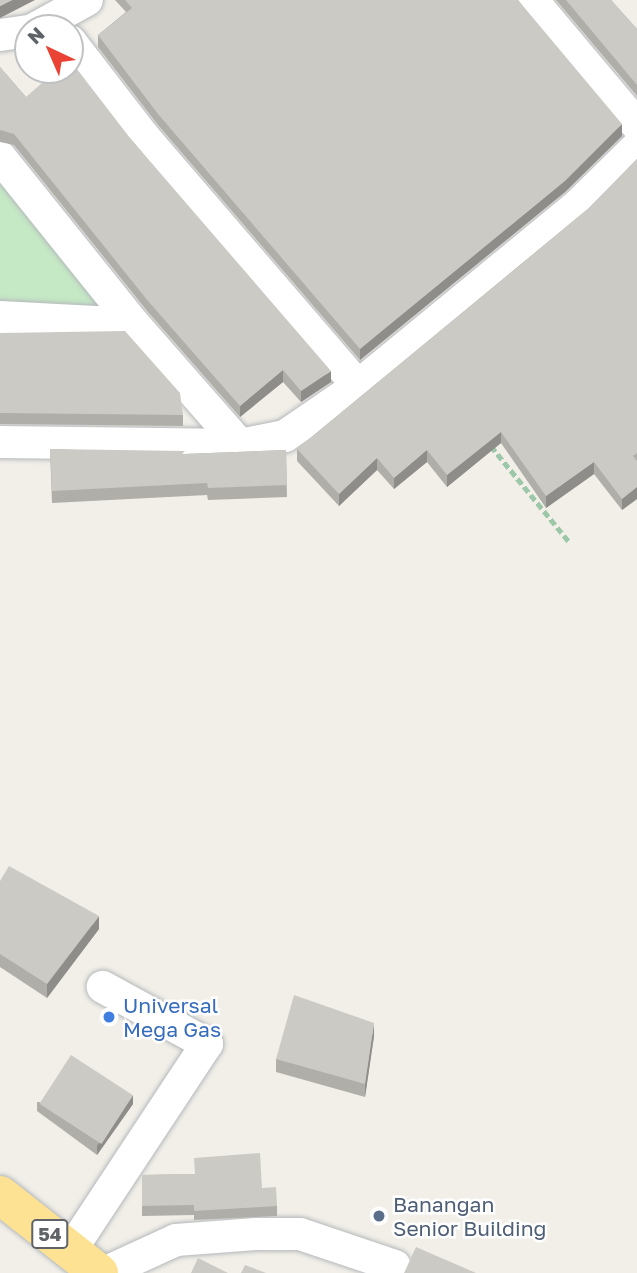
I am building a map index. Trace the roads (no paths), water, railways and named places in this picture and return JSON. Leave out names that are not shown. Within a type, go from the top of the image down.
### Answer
[{"type":"highway","name":"54","points":[[0,1195],[91,1265]]},
{"type":"street","points":[[65,14],[87,0]]},
{"type":"street","points":[[532,0],[637,125]]},
{"type":"street","points":[[84,67],[358,386]]},
{"type":"street","points":[[0,442],[240,445],[298,430],[358,386],[577,205],[637,148]]},
{"type":"street","points":[[0,158],[134,324],[240,445]]},
{"type":"street","points":[[0,317],[134,324]]},
{"type":"street","points":[[91,1265],[207,1044],[103,987]]},
{"type":"street","points":[[91,1265],[176,1240],[256,1234],[310,1236],[395,1266]]},
{"type":"place","name":"Universal Mega Gas","points":[[109,1017]]},
{"type":"place","name":"Banangan Senior Building","points":[[379,1216]]}]
